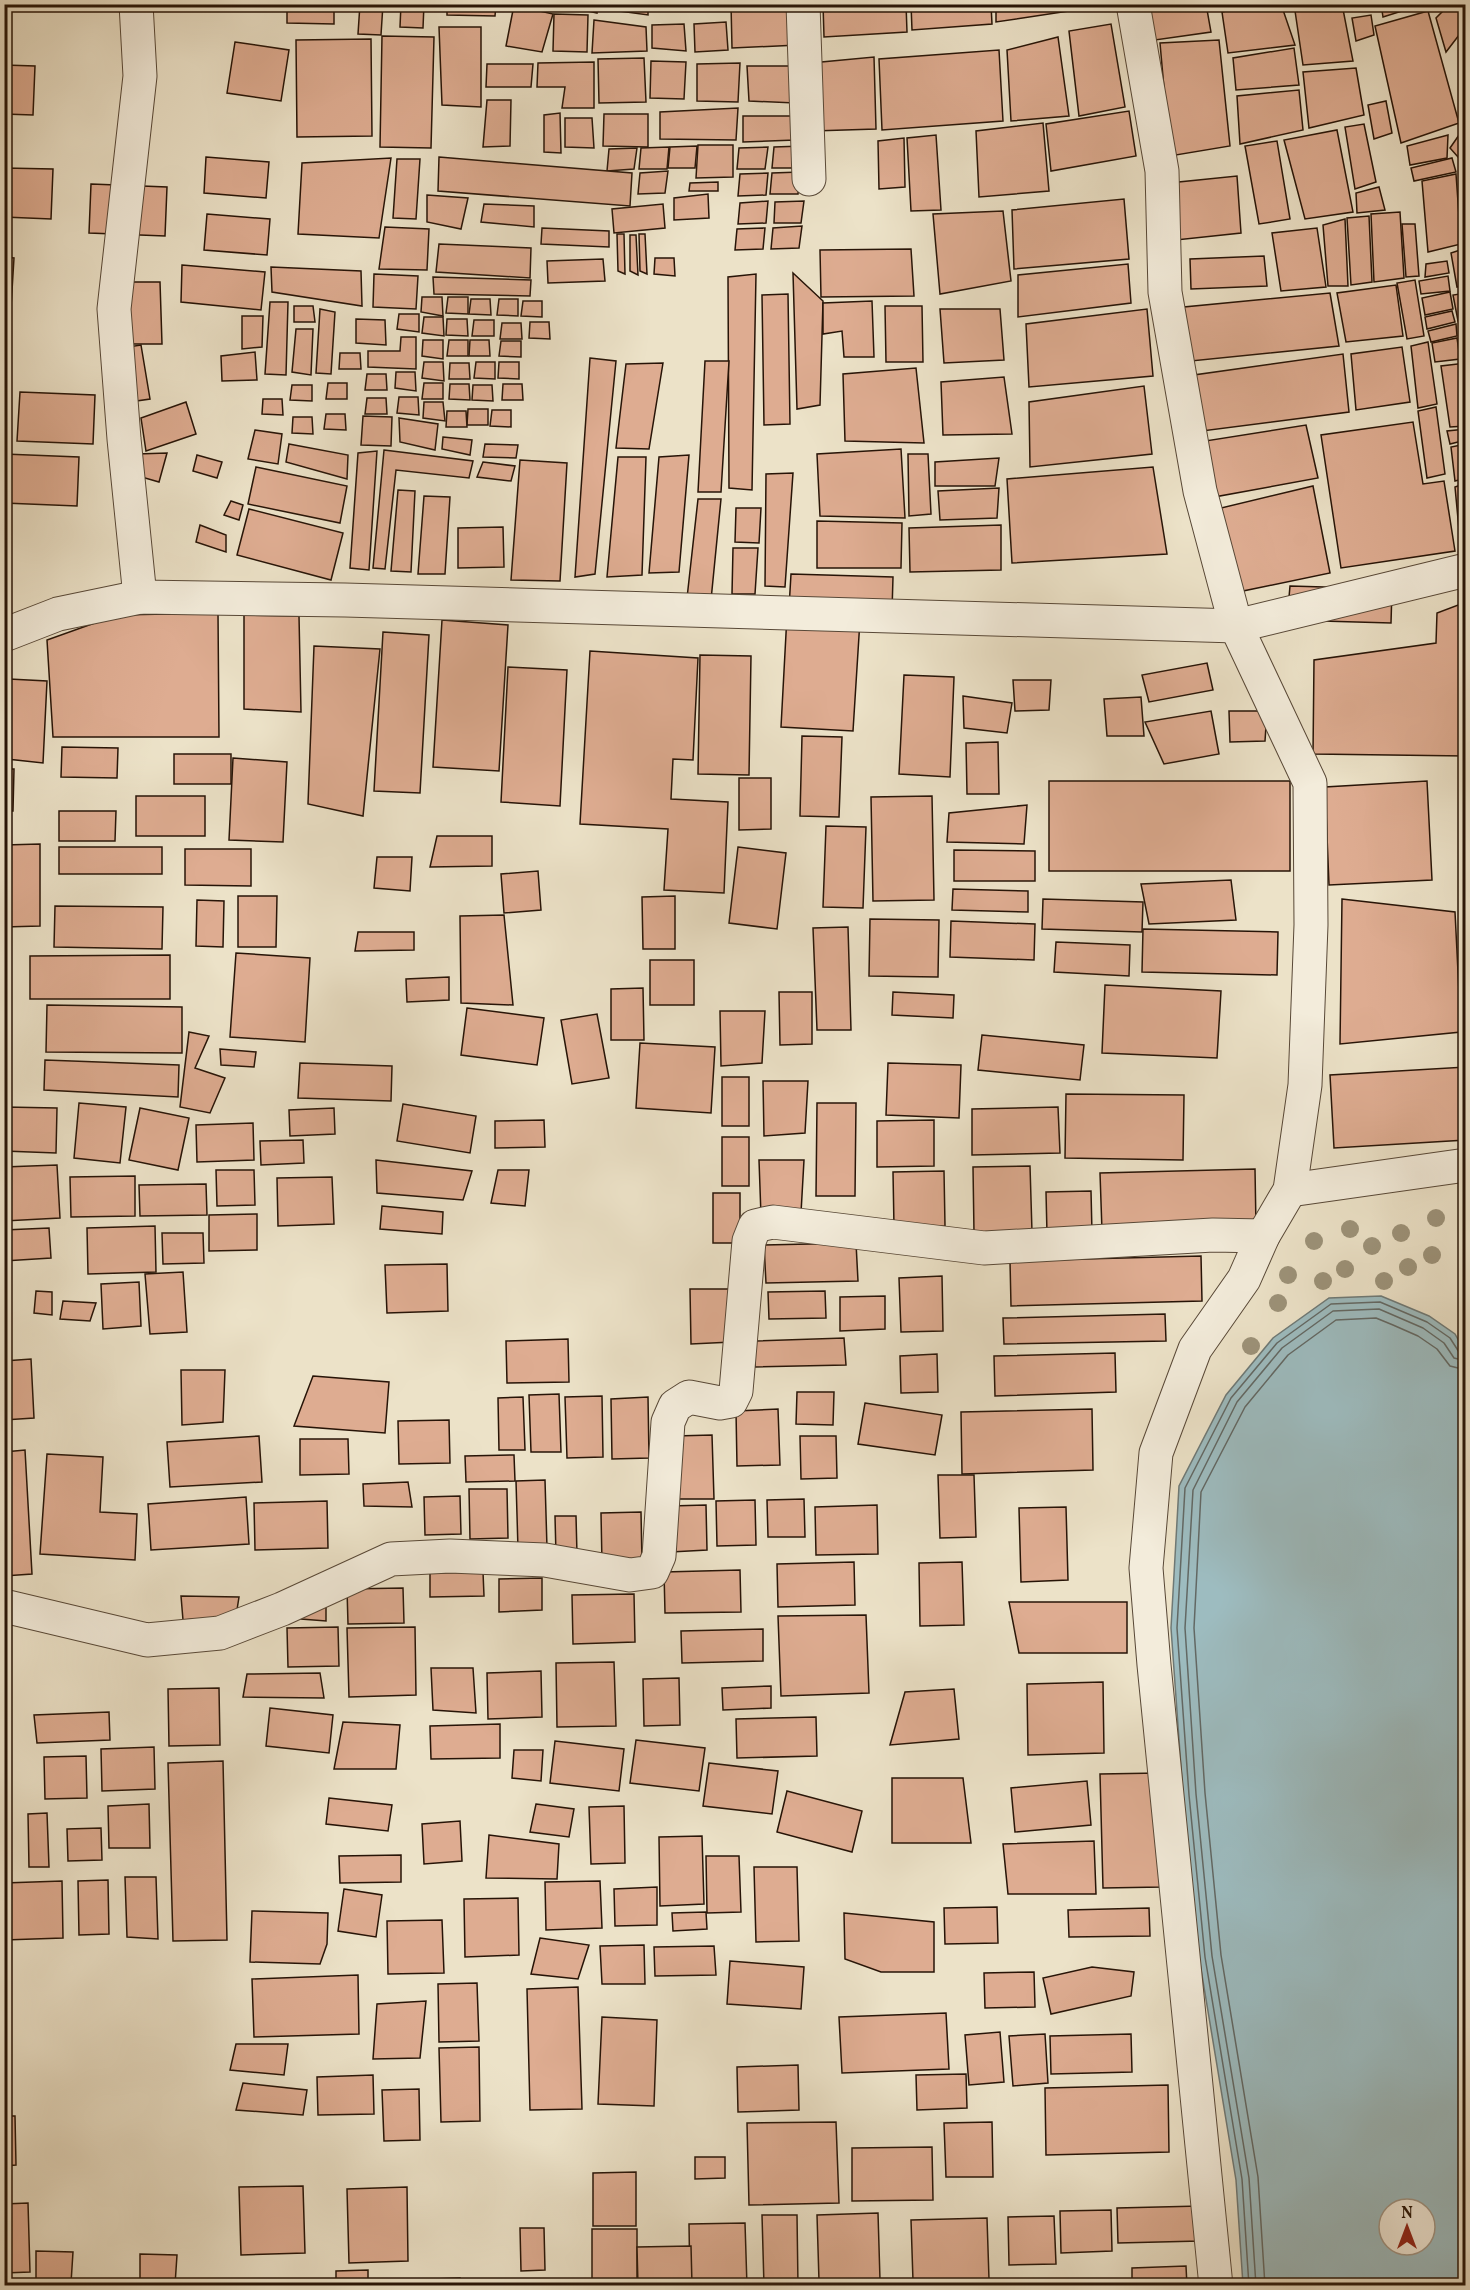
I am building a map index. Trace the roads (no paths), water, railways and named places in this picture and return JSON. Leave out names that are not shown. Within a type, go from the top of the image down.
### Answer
[{"type":"street","points":[[136,4],[140,76],[114,309],[140,597]]},
{"type":"street","points":[[803,4],[809,179]]},
{"type":"street","points":[[1133,4],[1162,171],[1165,292],[1200,491],[1236,626],[1310,783],[1311,926],[1305,1085],[1290,1190],[1263,1236],[1244,1280],[1195,1349],[1156,1453],[1146,1568],[1215,2286]]},
{"type":"street","points":[[4,635],[58,614],[140,597],[345,600],[1236,626],[1466,570]]},
{"type":"street","points":[[1290,1190],[1466,1165]]},
{"type":"street","points":[[4,1605],[147,1640],[220,1633],[282,1609],[391,1559],[450,1556],[545,1560],[630,1575],[652,1572],[659,1556],[668,1422],[675,1406],[689,1397],[720,1403],[731,1401],[736,1391],[750,1241],[755,1226],[773,1222],[984,1248],[1213,1235],[1263,1236]]},
{"type":"water","points":[[1381,1296],[1429,1316],[1455,1334],[1465,1352],[1465,2285],[1243,2285],[1236,2180],[1199,1957],[1183,1795],[1171,1628],[1179,1486],[1226,1395],[1273,1338],[1329,1298]]}]
